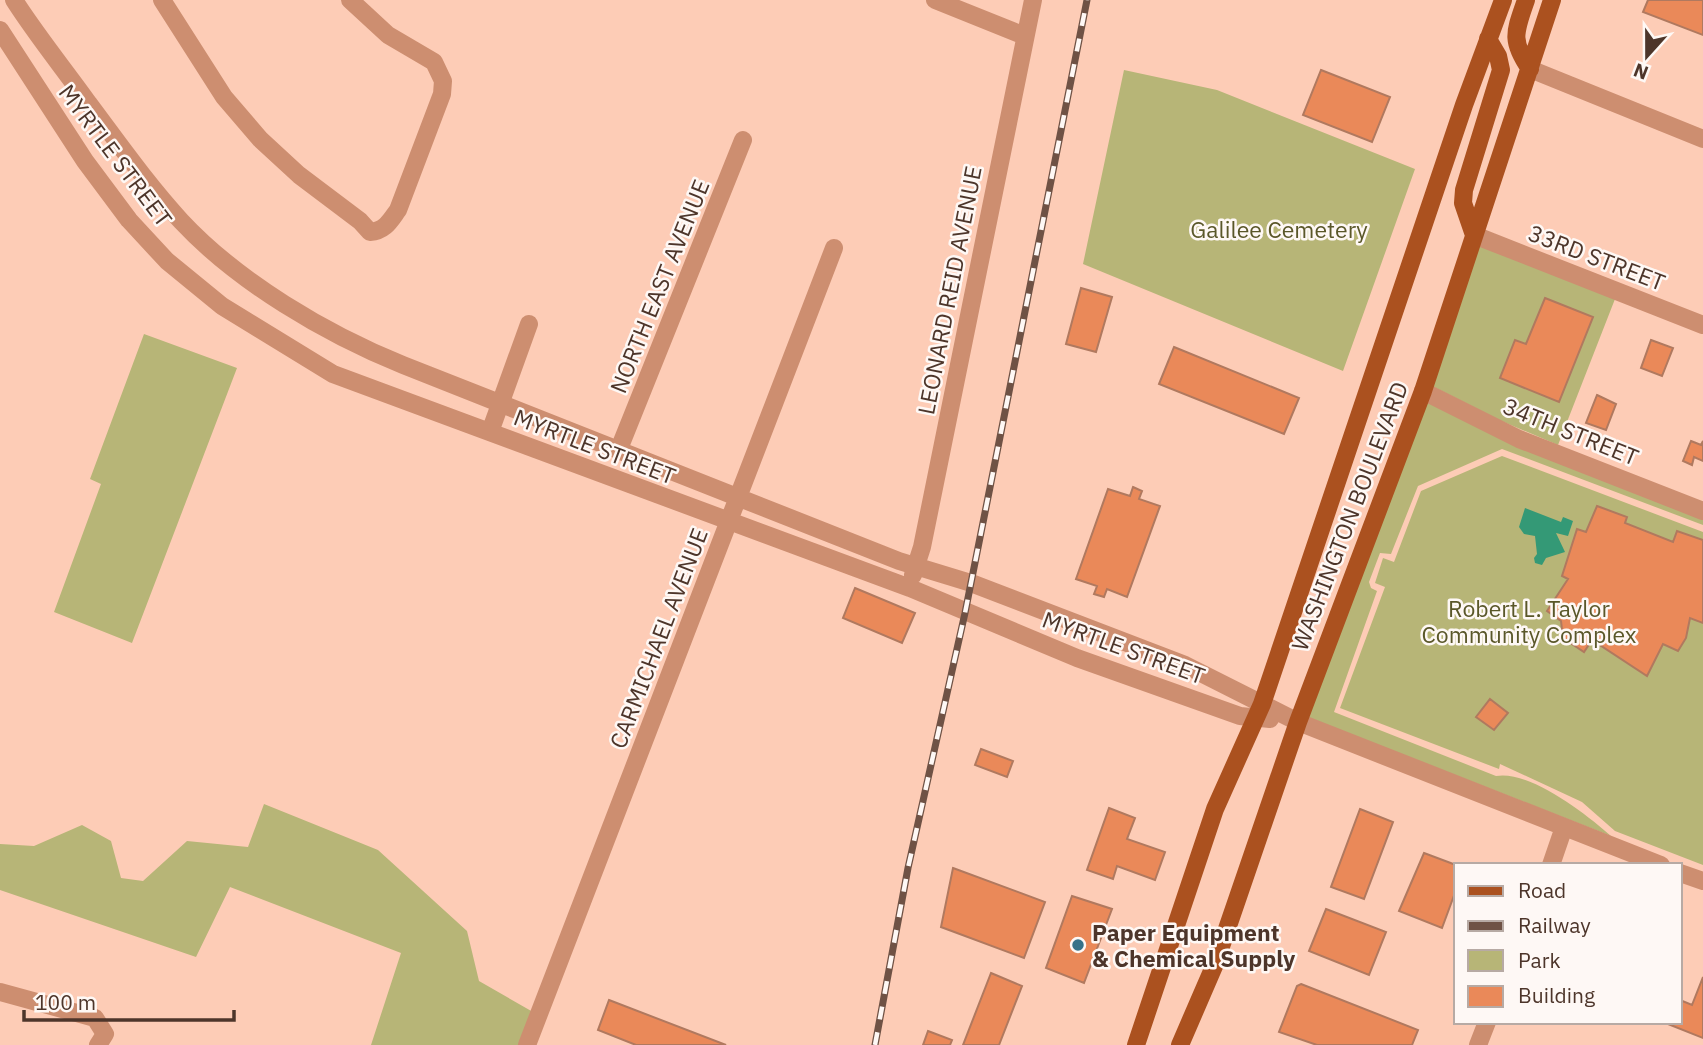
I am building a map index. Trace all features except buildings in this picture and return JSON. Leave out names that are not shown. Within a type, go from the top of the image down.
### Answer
[{"type":"main road","name":"WASHINGTON BOULEVARD","points":[[1136,1045],[1215,809],[1259,711],[1503,0]]},
{"type":"main road","points":[[1526,0],[1514,39],[1517,51],[1530,69]]},
{"type":"main road","name":"WASHINGTON BOULEVARD","points":[[1180,1045],[1215,964],[1298,722],[1423,391],[1552,0]]},
{"type":"main road","points":[[1474,234],[1463,203],[1464,190],[1501,70],[1498,56],[1488,39]]},
{"type":"street","name":"MYRTLE STREET","points":[[14,0],[137,170],[184,223],[233,266],[310,320],[345,339],[403,365],[915,566],[971,583],[1185,665],[1259,711],[1298,722],[1656,863]]},
{"type":"street","points":[[162,0],[225,97],[260,139],[299,176],[360,220],[370,232],[376,232],[388,223],[398,209],[442,94],[443,81],[434,62],[388,35],[350,0]]},
{"type":"street","points":[[934,0],[1026,36]]},
{"type":"street","name":"LEONARD REID AVENUE","points":[[910,588],[922,547],[1033,0]]},
{"type":"street","name":"MYRTLE STREET","points":[[0,30],[49,110],[129,220],[167,261],[222,306],[333,374],[910,588],[1077,658],[1240,716],[1259,711]]},
{"type":"street","points":[[1530,69],[1703,139]]},
{"type":"street","name":"NORTH EAST AVENUE","points":[[620,449],[743,140]]},
{"type":"street","name":"33RD STREET","points":[[1474,234],[1703,325]]},
{"type":"street","name":"CARMICHAEL AVENUE","points":[[527,1045],[834,248]]},
{"type":"street","points":[[490,432],[530,324]]},
{"type":"street","name":"34TH STREET","points":[[1423,391],[1519,439],[1703,511]]},
{"type":"street","points":[[1552,863],[1564,827]]},
{"type":"street","points":[[1682,874],[1703,881]]},
{"type":"street","points":[[0,992],[95,1018],[103,1026],[105,1034],[99,1045]]},
{"type":"street","points":[[1478,1045],[1486,1024]]},
{"type":"green space","name":"Galilee Cemetery","points":[[1124,70],[1217,90],[1415,169],[1343,371],[1083,264]]},
{"type":"green space","points":[[1478,245],[1615,299],[1558,445],[1499,420],[1432,386]]},
{"type":"green space","points":[[144,334],[237,368],[132,643],[54,612],[101,484],[90,479]]},
{"type":"green space","points":[[1427,401],[1703,519],[1703,525],[1502,449],[1418,486],[1391,554],[1380,553],[1369,582],[1371,588],[1377,591],[1334,712],[1496,776],[1509,776],[1540,787],[1587,816],[1611,836],[1307,717]]},
{"type":"green space","name":"Robert L. Taylor Community Complex","points":[[1502,456],[1703,532],[1703,865],[1615,831],[1582,802],[1500,764],[1499,769],[1340,708],[1385,587],[1375,583],[1383,558],[1394,562],[1421,491]]},
{"type":"green space","points":[[264,804],[378,850],[467,931],[479,981],[533,1012],[520,1045],[371,1045],[401,953],[230,887],[196,957],[0,890],[0,844],[34,846],[82,825],[111,841],[121,878],[143,881],[187,841],[248,847]]},
{"type":"shaded area","points":[[1525,508],[1561,522],[1563,517],[1573,521],[1568,536],[1556,533],[1565,552],[1546,558],[1542,565],[1535,563],[1535,536],[1524,534],[1519,527]]},
{"type":"railway","points":[[875,1045],[908,868],[965,613],[1087,0]]},
{"type":"place","name":"Paper Equipment & Chemical Supply","points":[[1078,945]]}]
